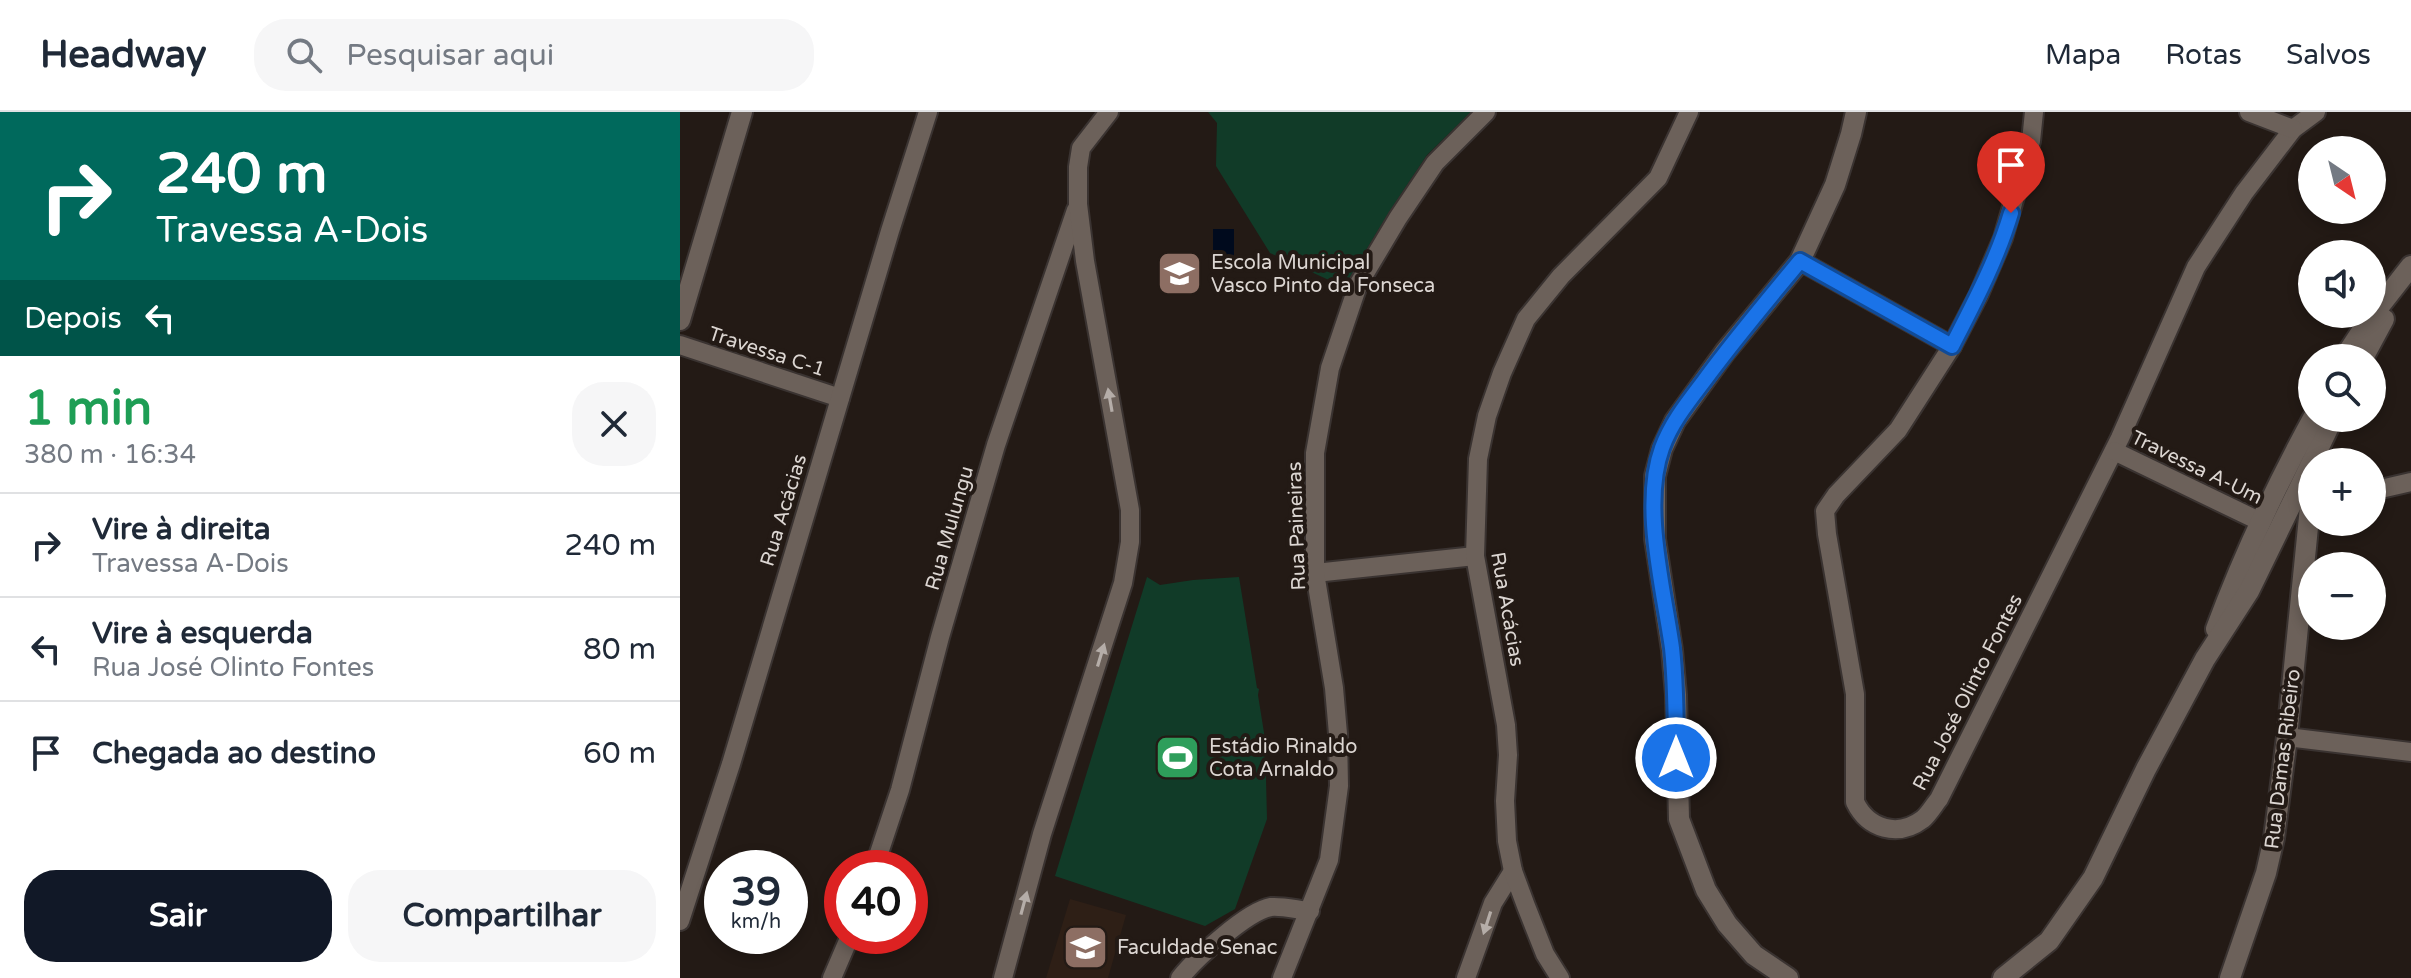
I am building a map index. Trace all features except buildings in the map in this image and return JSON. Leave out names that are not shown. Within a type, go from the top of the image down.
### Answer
[{"type":"street","points":[[680,320],[742,112]]},
{"type":"street","name":"Rua Acácias","points":[[680,921],[731,764],[928,112]]},
{"type":"street","points":[[1003,978],[1042,834],[1123,583],[1130,542],[1130,510],[1085,261],[1078,204],[1081,148],[1109,112]]},
{"type":"street","name":"Rua Paineiras","points":[[1282,978],[1329,860],[1339,786],[1334,688],[1315,573],[1315,453],[1330,368],[1358,285],[1398,218],[1435,163],[1486,112]]},
{"type":"street","name":"Rua Acácias","points":[[1560,978],[1545,954],[1513,871],[1507,841],[1506,725],[1475,556],[1478,459],[1487,416],[1526,319],[1561,276],[1658,178],[1689,112]]},
{"type":"street","points":[[1788,978],[1754,955],[1727,924],[1706,890],[1679,819],[1676,695],[1655,539],[1655,476],[1662,449],[1675,421],[1725,352],[1800,261],[1835,185],[1856,112]]},
{"type":"street","name":"Rua José Olinto Fontes","points":[[2034,112],[2031,141],[2003,238],[1952,346],[1898,430],[1836,495],[1825,511],[1855,694],[1855,802],[1861,815],[1875,825],[1898,831],[1923,819],[1939,799],[2114,451],[2196,267],[2244,193],[2293,129],[2316,112]]},
{"type":"street","points":[[2249,112],[2293,129]]},
{"type":"street","name":"Rua Mulungu","points":[[880,850],[900,790],[940,637],[996,445],[1078,204]]},
{"type":"street","points":[[1800,261],[1952,346]]},
{"type":"street","points":[[2353,344],[2406,273]]},
{"type":"street","points":[[2371,344],[2406,273]]},
{"type":"street","name":"Travessa C-1","points":[[680,345],[840,398]]},
{"type":"street","points":[[2205,659],[2236,574],[2305,432]]},
{"type":"street","name":"Travessa A-Um","points":[[2114,451],[2261,522]]},
{"type":"street","points":[[2386,488],[2411,482]]},
{"type":"street","points":[[2003,978],[2049,941],[2093,878],[2146,769],[2205,659],[2298,506]]},
{"type":"street","points":[[2249,591],[2265,537],[2266,530],[2261,522]]},
{"type":"street","name":"Rua Damas Ribeiro","points":[[2230,978],[2266,873],[2274,838],[2306,536]]},
{"type":"street","points":[[1315,573],[1475,556]]},
{"type":"street","points":[[2287,737],[2411,752]]},
{"type":"street","points":[[1466,978],[1493,903],[1513,871]]},
{"type":"street","points":[[1180,978],[1204,951],[1255,913],[1271,907],[1310,911]]},
{"type":"street","points":[[832,978],[842,954]]},
{"type":"shaded area","name":"Faculdade Senac","points":[[1070,899],[1126,915],[1108,978],[1046,978]]},
{"type":"green space","points":[[1208,112],[1471,112],[1427,155],[1344,287],[1270,253],[1216,166],[1217,123]]},
{"type":"green space","name":"Estádio Rinaldo Cota Arnaldo","points":[[1147,577],[1160,585],[1239,577],[1259,689],[1265,739],[1267,819],[1235,909],[1205,926],[1055,876]]},
{"type":"water","points":[[1213,229],[1234,229],[1234,263],[1213,265]]},
{"type":"place","name":"Escola Municipal Vasco Pinto da Fonseca","points":[[1180,273]]},
{"type":"place","name":"Estádio Rinaldo Cota Arnaldo","points":[[1178,757]]},
{"type":"place","name":"Faculdade Senac","points":[[1086,947]]},
{"type":"route","points":[[1676,758],[1672,650],[1655,539],[1655,476],[1662,449],[1675,421],[1725,352],[1800,261],[1952,346],[1979,294],[2011,213]]}]
